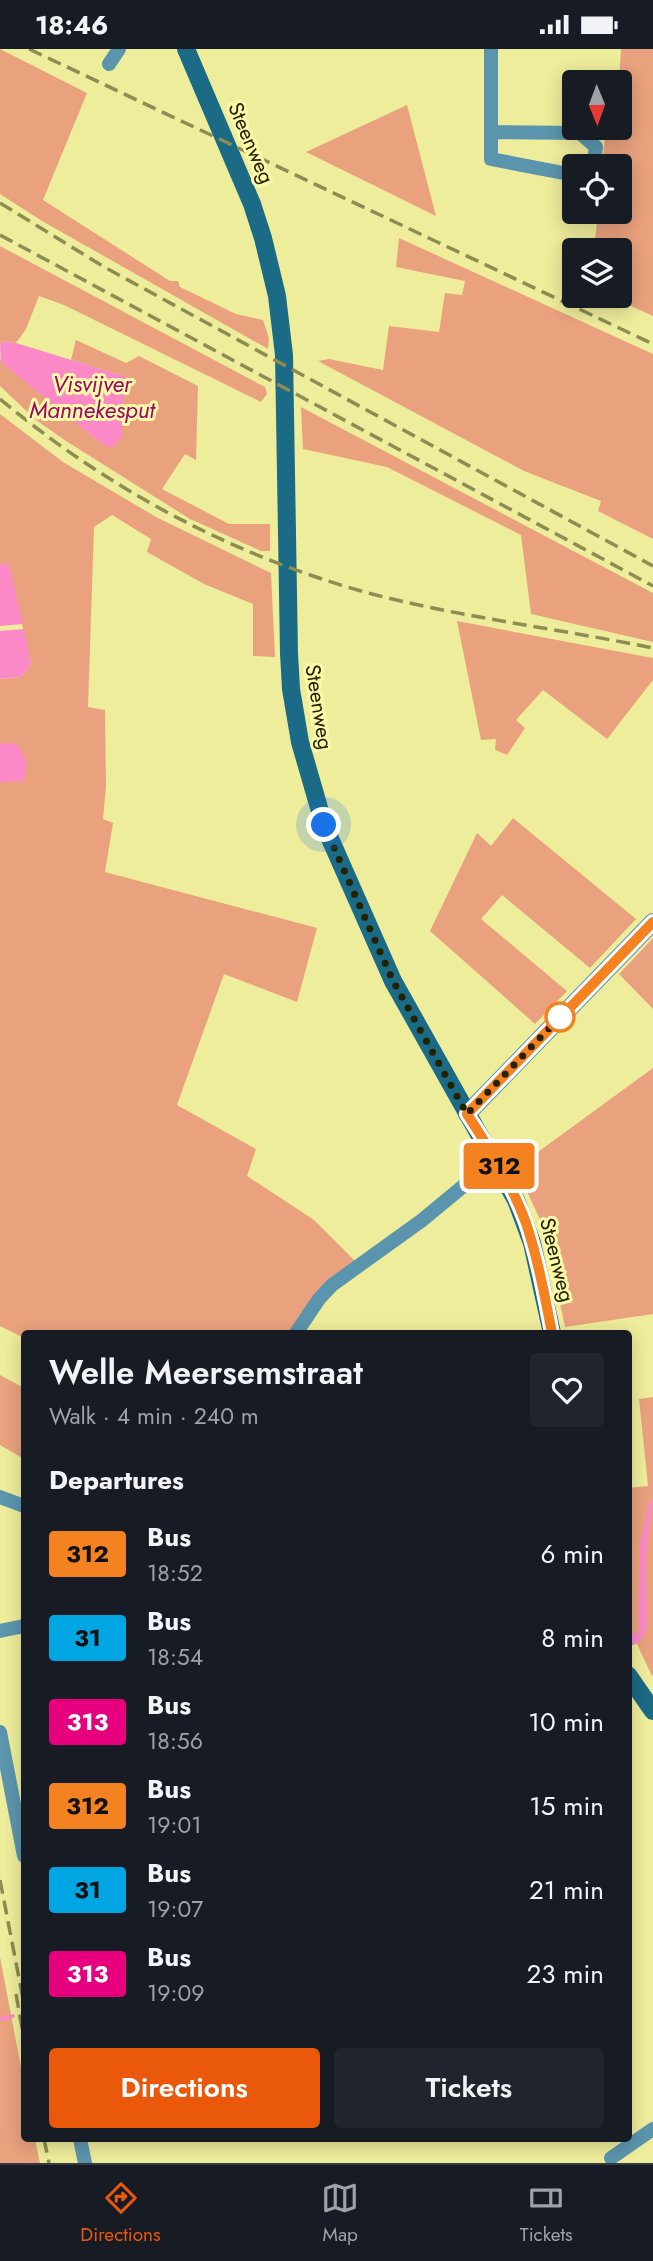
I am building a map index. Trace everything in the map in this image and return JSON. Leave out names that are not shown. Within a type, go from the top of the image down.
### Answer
[{"type":"main road","name":"Steenweg","points":[[186,49],[252,204],[277,296],[284,355],[289,653],[295,715],[306,769],[324,825],[393,981],[495,1160],[526,1222],[551,1330]]},
{"type":"main road","points":[[632,1681],[653,1711]]},
{"type":"street","points":[[109,64],[119,49]]},
{"type":"street","points":[[491,49],[491,159],[562,173]]},
{"type":"street","points":[[491,132],[580,133],[596,147],[595,154]]},
{"type":"street","points":[[467,1114],[653,922]]},
{"type":"street","points":[[298,1330],[332,1285],[421,1221],[495,1160]]},
{"type":"street","points":[[0,1497],[21,1505]]},
{"type":"street","points":[[0,1630],[21,1626]]},
{"type":"street","points":[[0,1732],[21,1840]]},
{"type":"street","points":[[611,2158],[653,2129]]},
{"type":"street","points":[[81,2142],[85,2163]]},
{"type":"shaded area","points":[[0,49],[87,93],[43,200],[170,281],[178,281],[180,287],[236,314],[263,320],[269,338],[268,349],[42,221],[0,194]]},
{"type":"shaded area","points":[[621,49],[653,49],[653,316],[632,306],[632,238],[595,238],[597,224],[632,224],[632,154],[603,154],[605,140],[632,140],[632,70],[620,70]]},
{"type":"shaded area","points":[[407,105],[436,216],[306,152]]},
{"type":"shaded area","points":[[399,238],[653,354],[653,539],[598,511],[601,501],[524,471],[318,361],[329,359],[383,370],[389,326],[439,332],[445,293],[462,295],[465,281],[396,267]]},
{"type":"shaded area","points":[[0,246],[265,387],[267,394],[261,402],[64,305],[39,296],[26,329],[16,343],[3,341],[0,345]]},
{"type":"shaded area","points":[[76,340],[126,363],[139,356],[198,386],[196,460],[185,454],[162,489],[229,524],[270,524],[270,551],[261,551],[190,519],[36,420],[0,386],[0,360],[102,444],[123,425],[127,377],[71,360]]},
{"type":"shaded area","points":[[301,407],[653,593],[653,642],[531,614],[521,535],[387,467],[303,449]]},
{"type":"shaded area","points":[[0,414],[63,462],[156,517],[271,573],[275,657],[253,656],[253,604],[204,584],[147,552],[151,539],[112,515],[94,527],[88,707],[105,710],[106,786],[103,819],[113,823],[105,872],[317,928],[297,1002],[224,974],[177,1105],[256,1149],[247,1176],[314,1220],[355,1261],[294,1330],[21,1330],[21,1336],[0,1326],[0,679],[21,677],[31,665],[9,565],[0,565]]},
{"type":"shaded area","points":[[457,621],[653,658],[653,680],[607,739],[543,690],[516,720],[525,728],[507,755],[495,750],[496,739],[481,740]]},
{"type":"shaded area","points":[[513,818],[636,919],[590,968],[502,895],[481,919],[567,991],[535,1024],[430,931],[477,833],[491,846]]},
{"type":"shaded area","points":[[653,938],[653,1009],[619,974]]},
{"type":"shaded area","points":[[653,1068],[653,1314],[565,1327],[544,1228],[516,1168]]},
{"type":"shaded area","points":[[0,1375],[21,1386],[21,1457],[0,1445]]},
{"type":"shaded area","points":[[653,1397],[652,1676],[632,1634],[632,1488],[648,1486],[639,1399]]},
{"type":"shaded area","points":[[0,1957],[21,2067],[21,2142],[36,2142],[40,2163],[0,2163]]},
{"type":"water","name":"Visvijver Mannekesput","points":[[3,341],[127,377],[122,437],[111,448],[102,444],[1,362],[0,345]]},
{"type":"water","points":[[9,564],[23,624],[0,626],[0,565]]},
{"type":"water","points":[[24,629],[31,665],[21,677],[0,679],[0,631]]},
{"type":"water","points":[[0,743],[16,744],[22,752],[26,761],[23,781],[0,782]]},
{"type":"water","points":[[653,1499],[646,1554],[647,1626],[641,1639],[632,1646],[632,1634],[638,1632],[639,1627],[640,1545],[649,1502]]},
{"type":"waterway","points":[[0,2019],[13,2016]]},
{"type":"railway","points":[[29,49],[653,344]]},
{"type":"railway","points":[[0,203],[106,268],[653,566]]},
{"type":"railway","points":[[0,235],[653,586]]},
{"type":"railway","points":[[0,399],[85,463],[129,491],[176,517],[271,561],[321,579],[407,602],[653,648]]},
{"type":"railway","points":[[0,1880],[21,1988]]},
{"type":"railway","points":[[16,1994],[21,2022]]},
{"type":"railway","points":[[45,2142],[49,2163]]},
{"type":"bus line","name":"312","points":[[551,1330],[526,1222],[505,1177],[467,1114],[653,922]]},
{"type":"route","points":[[324,825],[393,981],[467,1114],[560,1017]]}]
